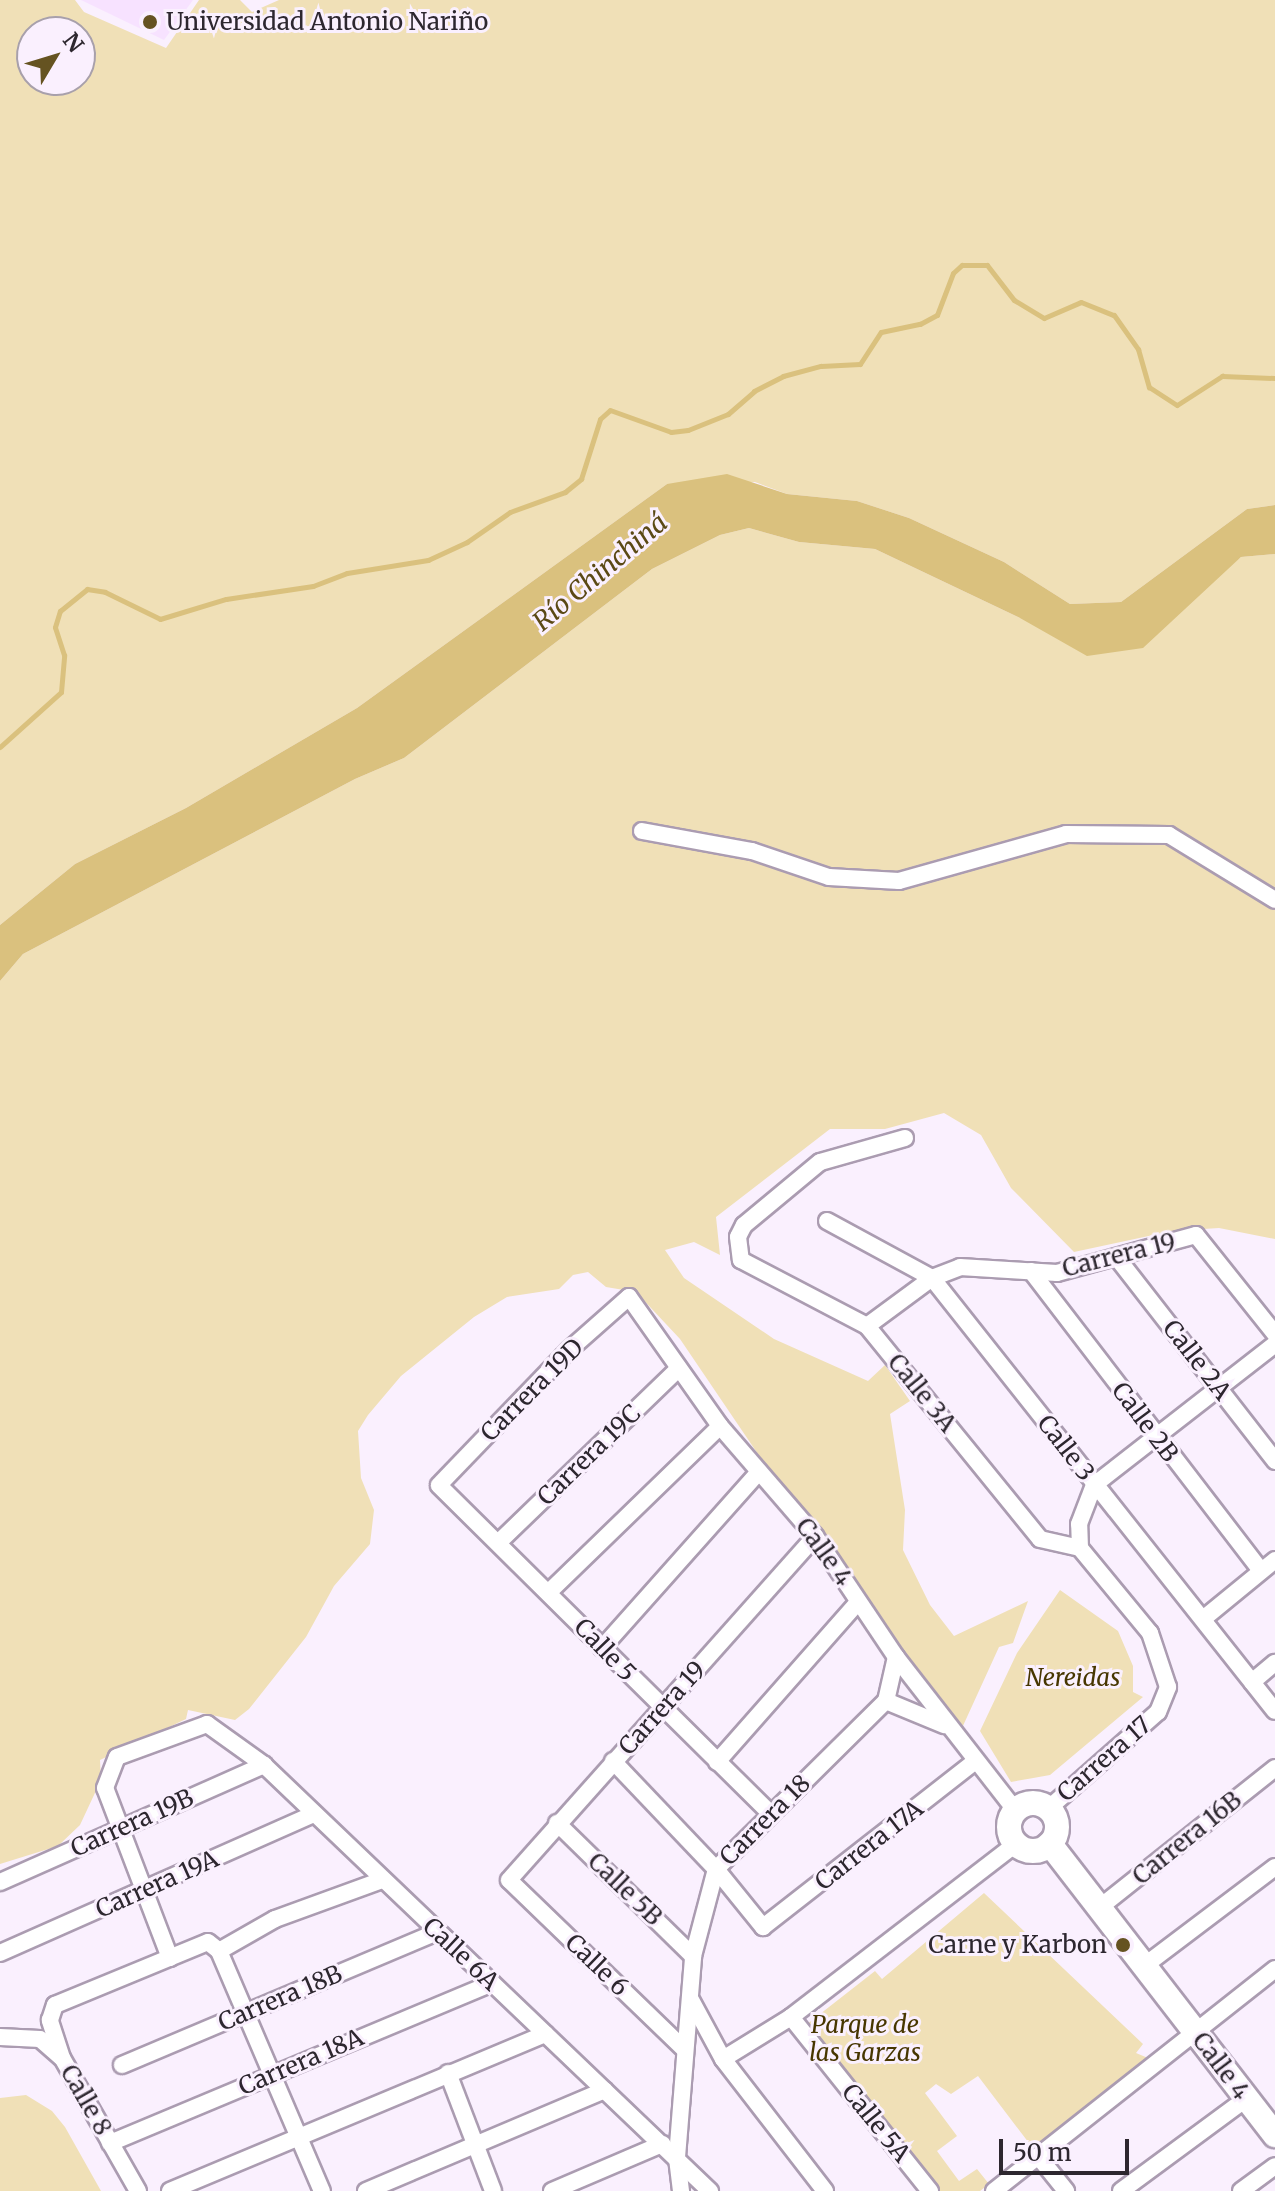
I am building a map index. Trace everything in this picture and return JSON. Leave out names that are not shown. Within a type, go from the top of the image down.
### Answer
[{"type":"main road","points":[[1028,1803],[1049,1808],[1057,1823],[1050,1844],[1033,1851],[1016,1844],[1009,1830],[1015,1810],[1028,1803]]},
{"type":"main road","name":"Calle 4","points":[[1050,1844],[1275,2135]]},
{"type":"street","points":[[642,831],[752,851],[829,877],[899,881],[1066,834],[1169,835],[1275,900]]},
{"type":"street","name":"Calle 3A","points":[[905,1138],[820,1162],[744,1225],[738,1237],[741,1260],[867,1326],[1040,1539],[1080,1548]]},
{"type":"street","name":"Calle 3","points":[[827,1221],[932,1278],[1275,1711]]},
{"type":"street","name":"Carrera 19","points":[[867,1326],[932,1278],[977,1264],[1031,1271],[1084,1269],[1196,1235],[1275,1334]]},
{"type":"street","name":"Calle 2A","points":[[1118,1259],[1275,1461]]},
{"type":"street","name":"Calle 2B","points":[[1031,1271],[1155,1437],[1261,1571]]},
{"type":"street","name":"Calle 4","points":[[629,1297],[720,1426],[815,1536],[896,1657],[974,1762],[1015,1810]]},
{"type":"street","name":"Carrera 19D","points":[[439,1485],[569,1350],[629,1297]]},
{"type":"street","points":[[1080,1548],[1079,1524],[1094,1485],[1275,1344]]},
{"type":"street","name":"Carrera 19C","points":[[499,1542],[679,1368]]},
{"type":"street","points":[[549,1592],[720,1426]]},
{"type":"street","points":[[602,1648],[759,1472]]},
{"type":"street","name":"Calle 5","points":[[439,1485],[771,1814]]},
{"type":"street","name":"Carrera 19","points":[[509,1880],[815,1536]]},
{"type":"street","name":"Carrera 17","points":[[1049,1808],[1158,1712],[1168,1687],[1162,1658],[1150,1633],[1080,1548]]},
{"type":"street","points":[[1203,1619],[1275,1560]]},
{"type":"street","points":[[717,1762],[858,1602]]},
{"type":"street","points":[[896,1657],[886,1701],[946,1725]]},
{"type":"street","points":[[1252,1682],[1275,1663]]},
{"type":"street","name":"Carrera 18","points":[[681,2191],[677,2157],[693,1956],[716,1869],[886,1701]]},
{"type":"street","name":"Calle 6A","points":[[116,1828],[105,1788],[117,1757],[207,1724],[264,1765],[710,2191]]},
{"type":"street","points":[[613,1761],[716,1869]]},
{"type":"street","name":"Carrera 17A","points":[[716,1869],[763,1927],[974,1762]]},
{"type":"street","name":"Carrera 19B","points":[[0,1882],[264,1765]]},
{"type":"street","name":"Carrera 16B","points":[[1099,1908],[1275,1768]]},
{"type":"street","name":"Carrera 19A","points":[[0,1953],[313,1814]]},
{"type":"street","name":"Calle 5B","points":[[557,1823],[693,1956]]},
{"type":"street","points":[[116,1828],[170,1958],[208,1942],[219,1951],[322,2191]]},
{"type":"street","points":[[723,2059],[791,2017],[1016,1844]]},
{"type":"street","points":[[1144,1966],[1275,1867]]},
{"type":"street","points":[[219,1951],[275,1919],[382,1880]]},
{"type":"street","name":"Calle 6","points":[[509,1880],[684,2049]]},
{"type":"street","name":"Carrera 18B","points":[[122,2065],[437,1932]]},
{"type":"street","name":"Calle 8","points":[[138,2191],[62,2058],[50,2020],[55,2005],[170,1958]]},
{"type":"street","points":[[994,2191],[1195,2032],[1272,1978]]},
{"type":"street","name":"Carrera 18A","points":[[110,2143],[492,1983]]},
{"type":"street","points":[[690,1998],[723,2059],[825,2191]]},
{"type":"street","name":"Calle 5A","points":[[791,2017],[930,2191]]},
{"type":"street","points":[[170,2191],[546,2034]]},
{"type":"street","points":[[0,2037],[40,2039],[62,2058]]},
{"type":"street","points":[[448,2073],[493,2191]]},
{"type":"street","points":[[366,2191],[605,2090]]},
{"type":"street","points":[[1121,2191],[1246,2099]]},
{"type":"street","points":[[552,2191],[662,2144]]},
{"type":"street","points":[[1038,2156],[1066,2191]]},
{"type":"street","points":[[1241,2191],[1275,2166]]},
{"type":"shaded area","name":"Universidad Antonio Nariño","points":[[81,0],[193,0],[164,40]]},
{"type":"green space","points":[[0,0],[75,0],[84,12],[93,16],[16,16],[16,96],[96,96],[96,17],[166,48],[199,0],[240,0],[252,12],[279,0],[1275,0],[1275,505],[1247,509],[1121,602],[1070,604],[1004,562],[909,518],[857,501],[787,494],[755,482],[667,484],[357,708],[186,808],[75,864],[0,925]]},
{"type":"green space","points":[[749,528],[799,542],[875,549],[1020,618],[1196,594],[1241,557],[1275,554],[1275,1239],[1219,1228],[1172,1231],[1074,1252],[1011,1188],[981,1135],[944,1113],[885,1129],[830,1129],[716,1217],[720,1255],[694,1242],[665,1250],[684,1278],[774,1339],[868,1381],[885,1365],[910,1401],[890,1414],[905,1510],[903,1550],[930,1605],[954,1636],[1028,1601],[1013,1643],[999,1647],[962,1728],[926,1684],[822,1529],[766,1466],[680,1339],[636,1292],[606,1287],[588,1272],[573,1275],[559,1289],[507,1297],[474,1317],[401,1376],[368,1415],[358,1431],[361,1478],[374,1510],[370,1544],[334,1586],[306,1637],[249,1709],[235,1720],[188,1710],[186,1719],[100,1760],[101,1780],[80,1825],[58,1846],[0,1864],[0,981],[23,954],[355,779],[404,758],[652,569],[720,535]]},
{"type":"green space","name":"Nereidas","points":[[1060,1590],[1118,1631],[1133,1666],[1133,1692],[1143,1697],[1050,1775],[1011,1782],[980,1731],[1017,1653]]},
{"type":"green space","name":"Parque de las Garzas","points":[[984,1893],[1143,2044],[1136,2053],[1148,2058],[1035,2151],[978,2076],[951,2094],[936,2084],[925,2093],[957,2136],[937,2151],[959,2181],[977,2169],[989,2184],[980,2191],[934,2191],[806,2025],[875,1971],[882,1979]]},
{"type":"green space","points":[[26,2095],[52,2111],[65,2127],[101,2191],[0,2191],[0,2098]]},
{"type":"water","name":"Río Chinchiná","points":[[727,474],[787,494],[857,501],[909,518],[1004,562],[1070,604],[1121,602],[1247,509],[1275,505],[1275,554],[1241,557],[1143,648],[1087,656],[1020,618],[875,549],[799,542],[749,528],[720,535],[652,569],[404,758],[355,779],[23,954],[0,981],[0,925],[75,864],[186,808],[357,708],[667,484]]},
{"type":"waterway","points":[[0,747],[61,692],[64,655],[55,627],[60,611],[87,589],[105,592],[160,619],[226,599],[313,586],[347,573],[428,560],[467,542],[510,512],[565,492],[581,479],[600,419],[610,410],[671,432],[688,430],[728,414],[754,391],[783,376],[821,366],[860,364],[881,332],[920,324],[937,315],[953,273],[962,265],[987,265],[1014,300],[1044,318],[1081,302],[1114,315],[1138,349],[1149,387],[1177,405],[1222,376],[1275,378]]},
{"type":"place","name":"Universidad Antonio Nariño","points":[[150,22]]},
{"type":"place","name":"Carne y Karbon","points":[[1123,1945]]}]
